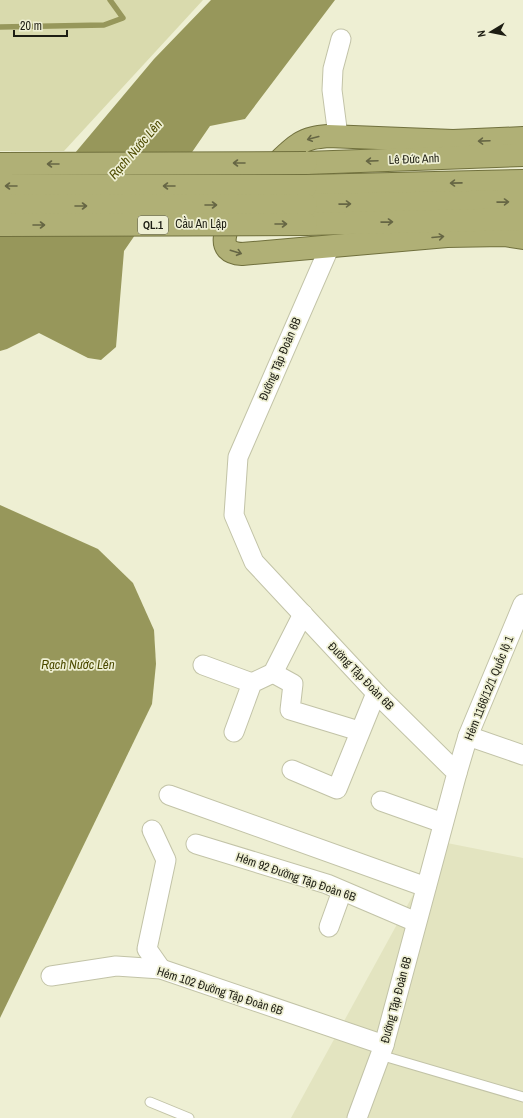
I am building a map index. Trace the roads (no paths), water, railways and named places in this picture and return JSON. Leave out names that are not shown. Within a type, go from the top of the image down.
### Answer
[{"type":"highway","points":[[523,138],[438,141],[338,136],[310,138],[290,150],[260,180],[228,225],[225,235],[226,246],[229,250],[236,254],[448,236],[504,235],[523,238]]},
{"type":"highway","name":"Lê Đức Anh","points":[[0,164],[306,163],[523,156]]},
{"type":"highway","name":"Lê Đức Anh","points":[[306,205],[523,181]]},
{"type":"highway","name":"QL.1","points":[[0,186],[523,219]]},
{"type":"highway","name":"QL.1","points":[[306,205],[523,201]]},
{"type":"highway","name":"Cầu An Lập","points":[[0,206],[306,205]]},
{"type":"highway","name":"Cầu An Lập","points":[[0,225],[306,205]]},
{"type":"street","points":[[338,136],[333,110],[332,69],[341,39]]},
{"type":"street","name":"Đường Tập Đoàn 6B","points":[[330,246],[238,457],[234,515],[254,562],[378,695],[457,773],[382,1050],[357,1118]]},
{"type":"street","name":"Hẻm 1166/12/1 Quốc lộ 1","points":[[457,773],[468,736],[523,604]]},
{"type":"street","points":[[234,732],[252,683],[273,673],[302,614]]},
{"type":"street","points":[[203,665],[252,683]]},
{"type":"street","points":[[273,673],[293,684],[290,710],[359,731]]},
{"type":"street","points":[[292,770],[337,789],[359,731],[374,698],[378,695]]},
{"type":"street","points":[[468,736],[523,755]]},
{"type":"street","points":[[169,795],[426,887]]},
{"type":"street","points":[[380,801],[443,823]]},
{"type":"street","points":[[152,830],[166,860],[147,949],[161,969]]},
{"type":"street","name":"Hẻm 92 Đường Tập Đoàn 6B","points":[[196,844],[327,884],[416,922]]},
{"type":"street","points":[[329,927],[342,891]]},
{"type":"street","name":"Hẻm 102 Đường Tập Đoàn 6B","points":[[51,976],[116,966],[161,969],[382,1050]]},
{"type":"lane","points":[[382,1050],[523,1097]]},
{"type":"lane","points":[[150,1102],[189,1118]]},
{"type":"water","name":"Rạch Nước Lên","points":[[211,0],[335,0],[245,119],[210,126],[124,251],[116,347],[101,360],[88,358],[39,333],[0,351],[0,219],[75,153],[154,59]]},
{"type":"water","name":"Rạch Nước Lên","points":[[0,505],[98,549],[133,583],[154,630],[156,664],[152,704],[0,1018]]},
{"type":"waterway","points":[[0,27],[104,25],[123,18],[110,0]]}]
